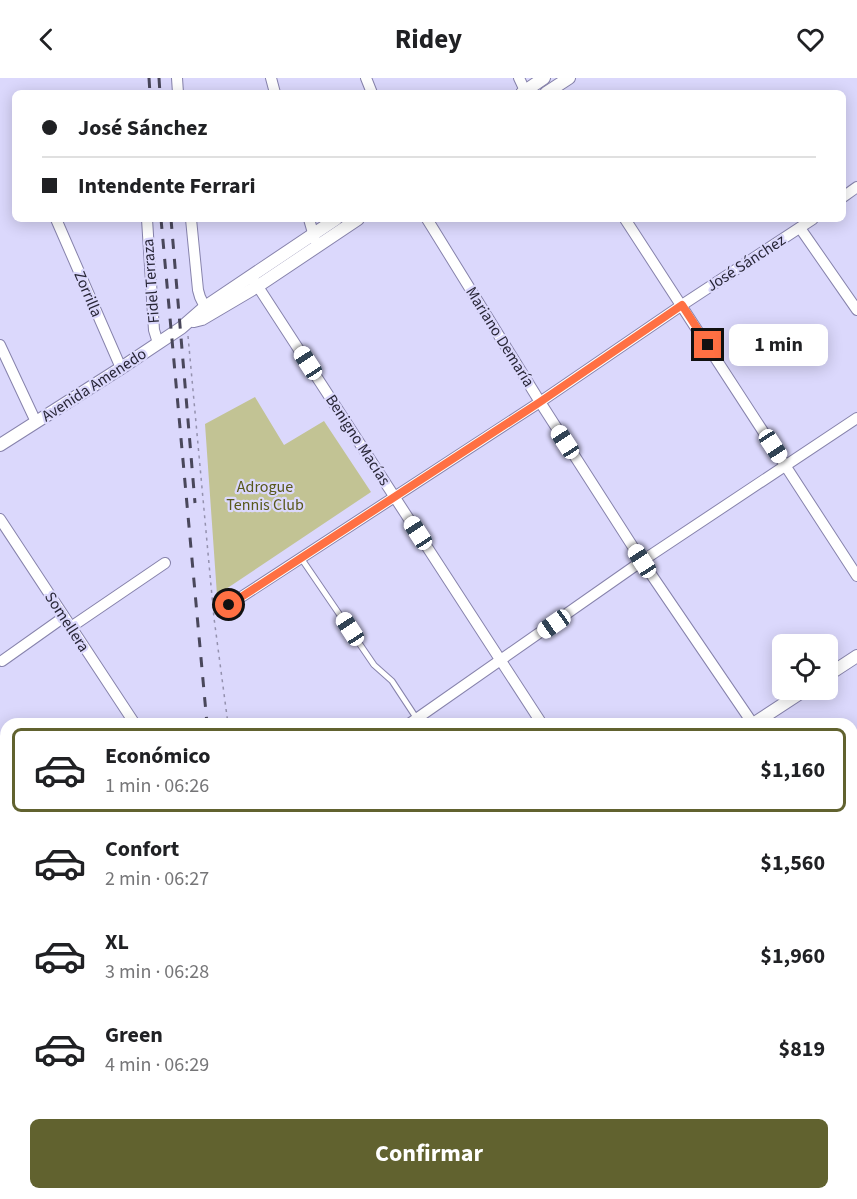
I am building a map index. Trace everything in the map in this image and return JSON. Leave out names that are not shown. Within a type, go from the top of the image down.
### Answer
[{"type":"street","points":[[543,87],[569,78]]},
{"type":"street","name":"Zorrilla","points":[[57,222],[121,368]]},
{"type":"street","name":"Fidel Terraza","points":[[147,222],[154,330],[158,343]]},
{"type":"street","points":[[191,222],[198,290],[205,307]]},
{"type":"street","points":[[310,222],[315,240]]},
{"type":"street","name":"Avenida Amenedo","points":[[315,240],[333,222]]},
{"type":"street","name":"Avenida Amenedo","points":[[187,324],[202,319],[315,240],[352,222]]},
{"type":"street","name":"Mariano Demaría","points":[[429,222],[642,561],[749,718]]},
{"type":"street","points":[[628,222],[857,576]]},
{"type":"street","name":"José Sánchez","points":[[229,605],[540,402],[809,222]]},
{"type":"street","points":[[800,228],[857,310]]},
{"type":"street","name":"Avenida Amenedo","points":[[0,445],[187,324],[205,307],[255,281]]},
{"type":"street","name":"Benigno Macías","points":[[255,281],[538,718]]},
{"type":"street","points":[[0,345],[36,422]]},
{"type":"street","points":[[419,718],[642,561],[857,418]]},
{"type":"street","name":"Somellera","points":[[0,519],[131,718]]},
{"type":"street","points":[[71,627],[165,563]]},
{"type":"street","points":[[2,661],[64,617]]},
{"type":"street","points":[[838,668],[857,656]]},
{"type":"street","points":[[762,718],[790,700]]},
{"type":"lane","points":[[301,558],[374,665],[392,681],[411,718]]},
{"type":"path","points":[[187,324],[214,618],[227,718]]},
{"type":"green space","name":"Adrogue Tennis Club","points":[[255,397],[284,445],[324,421],[371,492],[217,595],[205,424]]},
{"type":"railway","points":[[149,78],[150,90]]},
{"type":"railway","points":[[159,78],[160,90]]},
{"type":"railway","points":[[161,222],[206,718]]},
{"type":"railway","points":[[171,222],[195,503]]},
{"type":"route","points":[[229,605],[540,402],[682,305],[708,345]]}]
